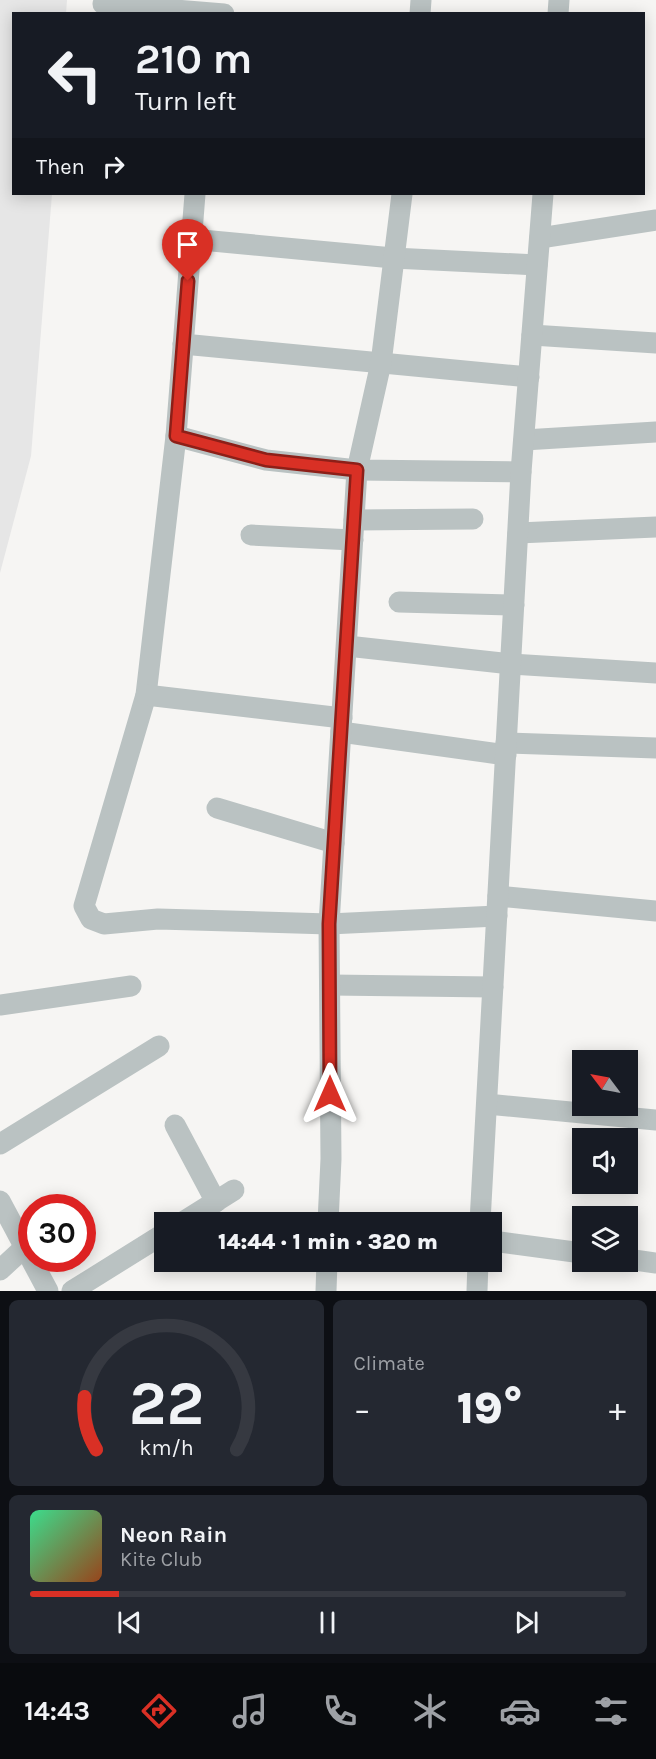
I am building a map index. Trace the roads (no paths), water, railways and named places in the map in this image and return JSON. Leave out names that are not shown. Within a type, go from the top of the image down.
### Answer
[{"type":"street","points":[[103,4],[212,10]]},
{"type":"street","points":[[195,195],[176,436],[146,695],[84,906],[91,919],[104,924],[158,919],[329,924],[497,906],[656,911]]},
{"type":"street","points":[[328,1212],[331,1159],[329,924],[357,470],[381,363],[402,195]]},
{"type":"street","points":[[481,1212],[521,472],[543,195]]},
{"type":"street","points":[[540,238],[656,220]]},
{"type":"street","points":[[191,239],[393,258],[537,265]]},
{"type":"street","points":[[532,335],[656,343]]},
{"type":"street","points":[[183,344],[529,377]]},
{"type":"street","points":[[524,440],[656,432]]},
{"type":"street","points":[[176,436],[266,460],[357,470],[521,472]]},
{"type":"street","points":[[250,535],[354,530],[473,519]]},
{"type":"street","points":[[518,533],[656,527]]},
{"type":"street","points":[[399,602],[514,605]]},
{"type":"street","points":[[347,646],[511,664],[656,673]]},
{"type":"street","points":[[146,695],[506,749],[656,748]]},
{"type":"street","points":[[217,808],[334,843]]},
{"type":"street","points":[[330,985],[493,987]]},
{"type":"street","points":[[0,1005],[131,986]]},
{"type":"street","points":[[0,1144],[159,1046]]},
{"type":"street","points":[[487,1104],[656,1120]]},
{"type":"street","points":[[176,1125],[216,1202]]},
{"type":"street","points":[[200,1212],[234,1190]]},
{"type":"street","points":[[0,1201],[18,1234]]},
{"type":"street","points":[[72,1291],[154,1240]]},
{"type":"street","points":[[502,1242],[572,1252]]},
{"type":"street","points":[[0,1270],[18,1253]]},
{"type":"street","points":[[638,1261],[656,1263]]},
{"type":"street","points":[[38,1272],[48,1291]]},
{"type":"street","points":[[326,1291],[327,1272]]},
{"type":"street","points":[[477,1291],[478,1272]]}]
